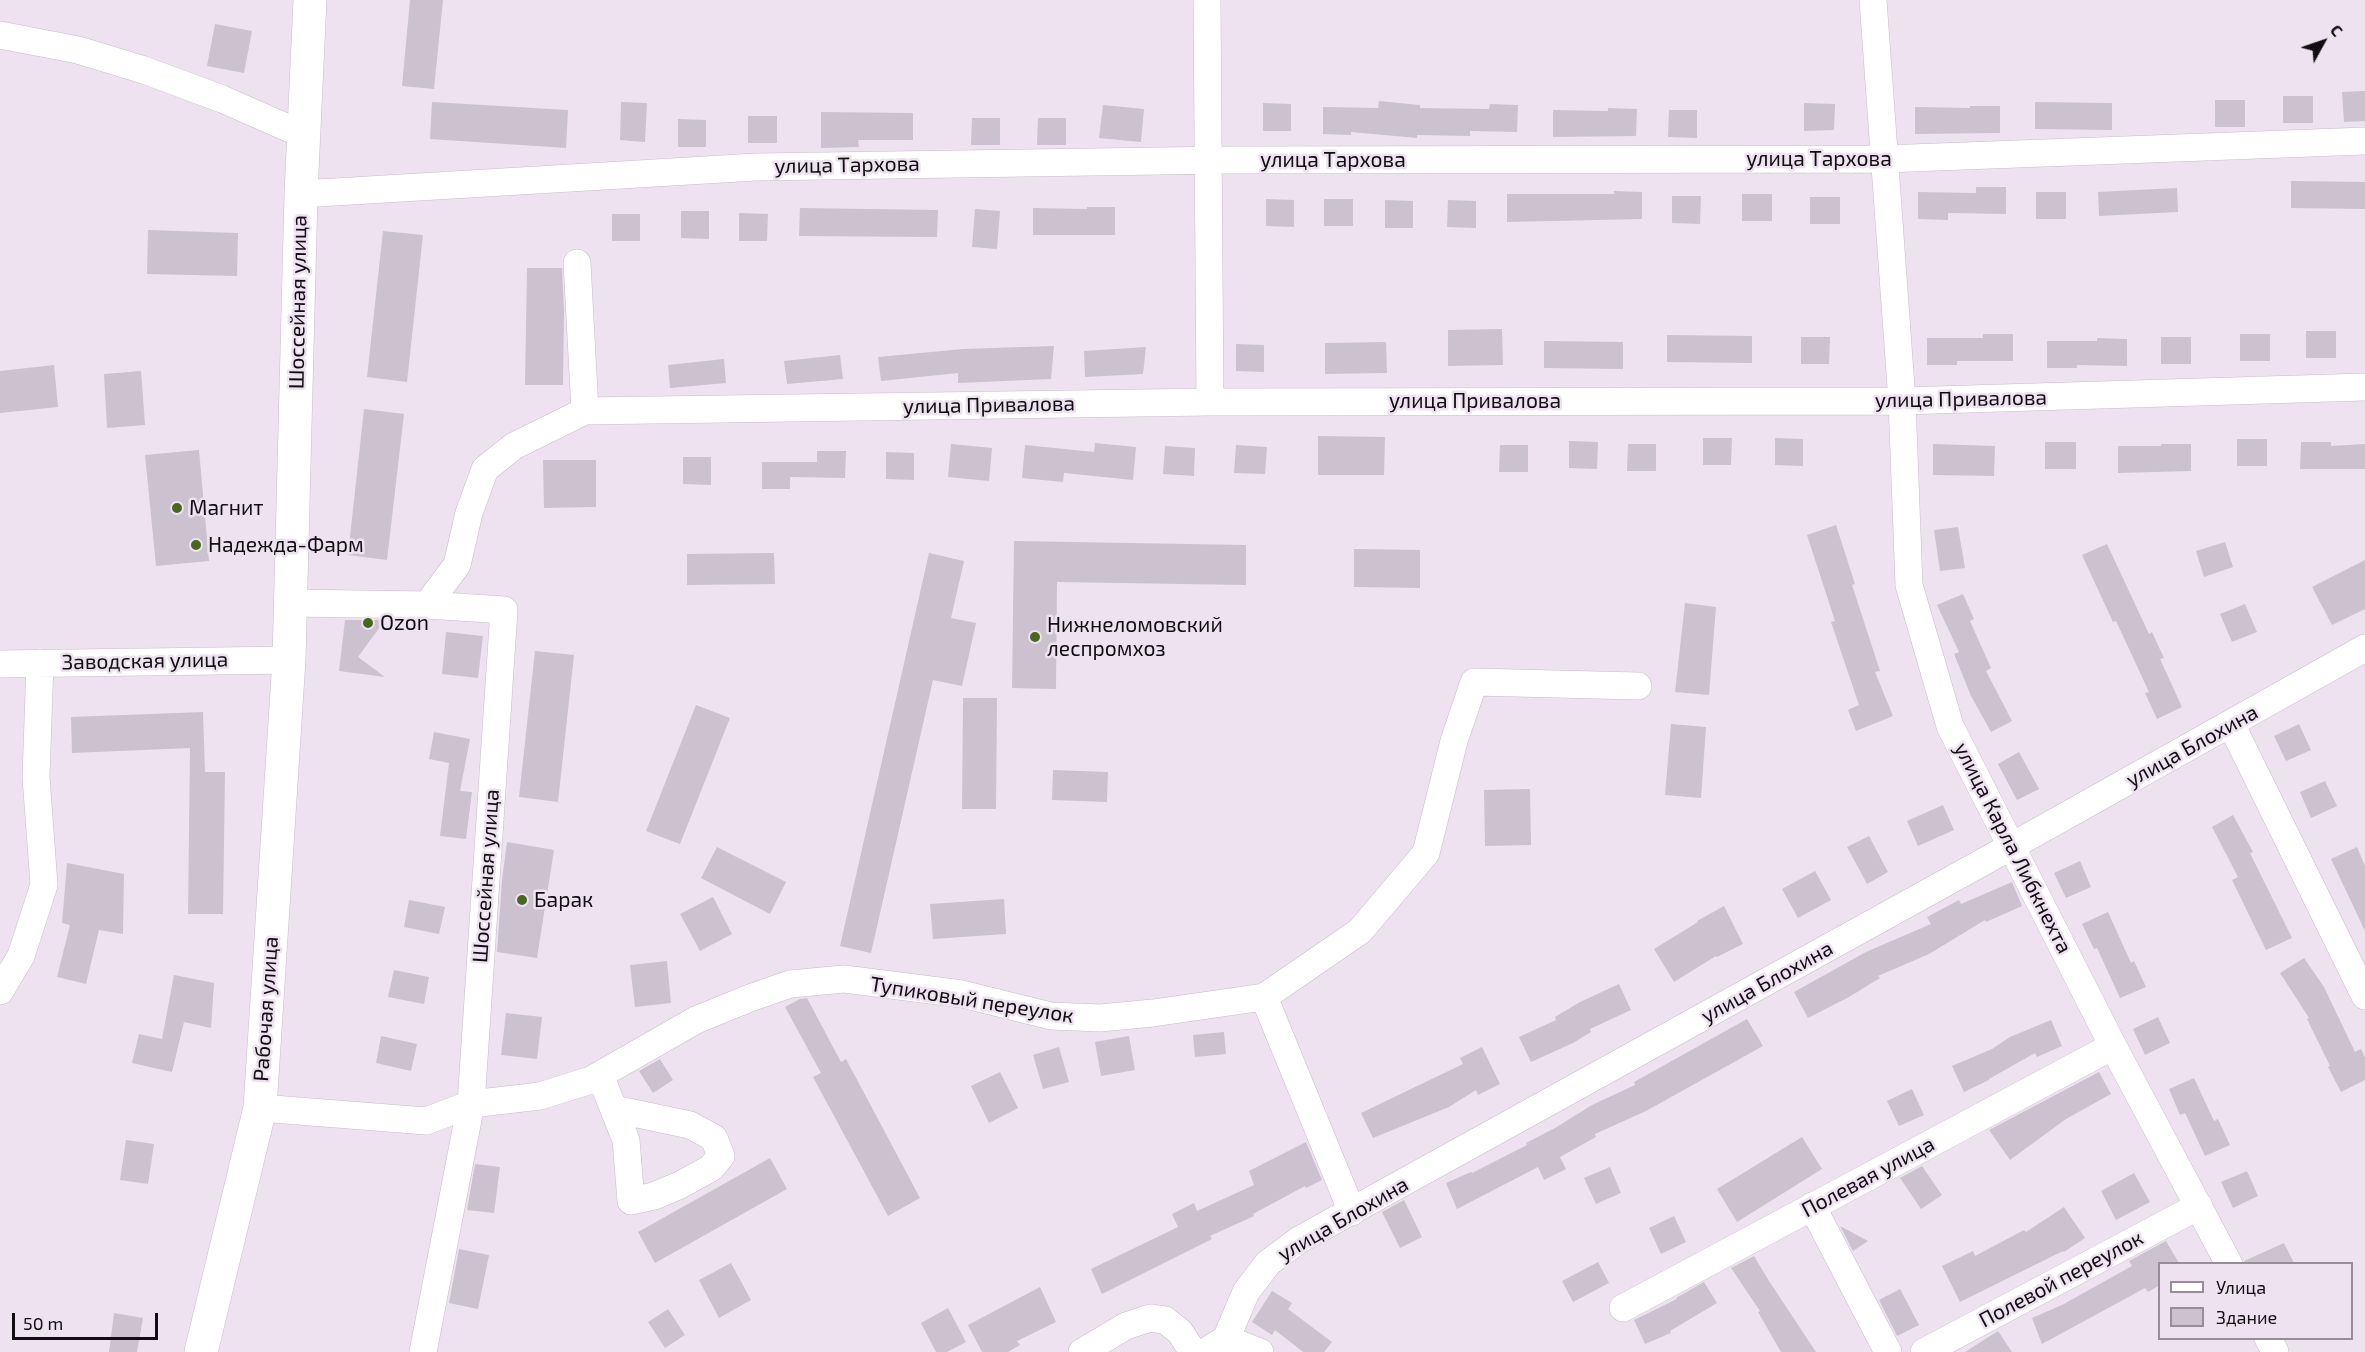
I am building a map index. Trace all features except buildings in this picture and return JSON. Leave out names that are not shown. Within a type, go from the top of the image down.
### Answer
[{"type":"main road","name":"Шоссейная улица","points":[[289,660],[301,194],[310,0]]},
{"type":"main road","name":"Рабочая улица","points":[[201,1352],[260,1108],[289,660]]},
{"type":"street","points":[[1207,0],[1210,402]]},
{"type":"street","name":"улица Карла Либкнехта","points":[[1873,0],[1902,401],[1909,585],[1950,726],[2113,1046],[2228,1262]]},
{"type":"street","points":[[0,35],[78,50],[144,70],[222,99],[304,135]]},
{"type":"street","name":"улица Тархова","points":[[301,194],[756,167],[1208,160],[1884,159],[2365,141]]},
{"type":"street","points":[[427,605],[457,565],[469,513],[485,469],[514,446],[585,411],[577,263]]},
{"type":"street","name":"улица Привалова","points":[[585,411],[1210,402],[1902,401],[2365,387]]},
{"type":"street","name":"Шоссейная улица","points":[[291,603],[427,605],[504,610],[471,1104],[423,1352]]},
{"type":"street","name":"улица Блохина","points":[[1216,1346],[1246,1292],[1268,1263],[1299,1240],[2365,648]]},
{"type":"street","name":"Заводская улица","points":[[0,664],[289,660]]},
{"type":"street","points":[[0,991],[21,956],[44,885],[36,777],[40,663]]},
{"type":"street","points":[[1352,1212],[1264,997],[1360,932],[1426,853],[1454,741],[1474,682],[1638,686]]},
{"type":"street","points":[[2230,724],[2365,996]]},
{"type":"street","name":"Тупиковый переулок","points":[[260,1108],[426,1121],[471,1104],[540,1096],[591,1080],[696,1020],[790,984],[844,980],[962,994],[1051,1016],[1080,1017],[1153,1013],[1264,997]]},
{"type":"street","name":"Полевая улица","points":[[1623,1308],[2113,1046]]},
{"type":"street","points":[[600,1075],[614,1109]]},
{"type":"street","points":[[1812,1206],[1888,1352]]},
{"type":"street","name":"Полевой переулок","points":[[1923,1352],[2199,1206]]},
{"type":"street","points":[[1082,1352],[1126,1326],[1150,1317],[1165,1320],[1180,1332],[1193,1352]]},
{"type":"street","points":[[1216,1346],[1260,1352]]},
{"type":"place","name":"Магнит","points":[[177,508]]},
{"type":"place","name":"Надежда-Фарм","points":[[196,545]]},
{"type":"place","name":"Ozon","points":[[368,623]]},
{"type":"place","name":"Нижнеломовский леспромхоз","points":[[1035,637]]},
{"type":"place","name":"Барак","points":[[522,900]]}]
